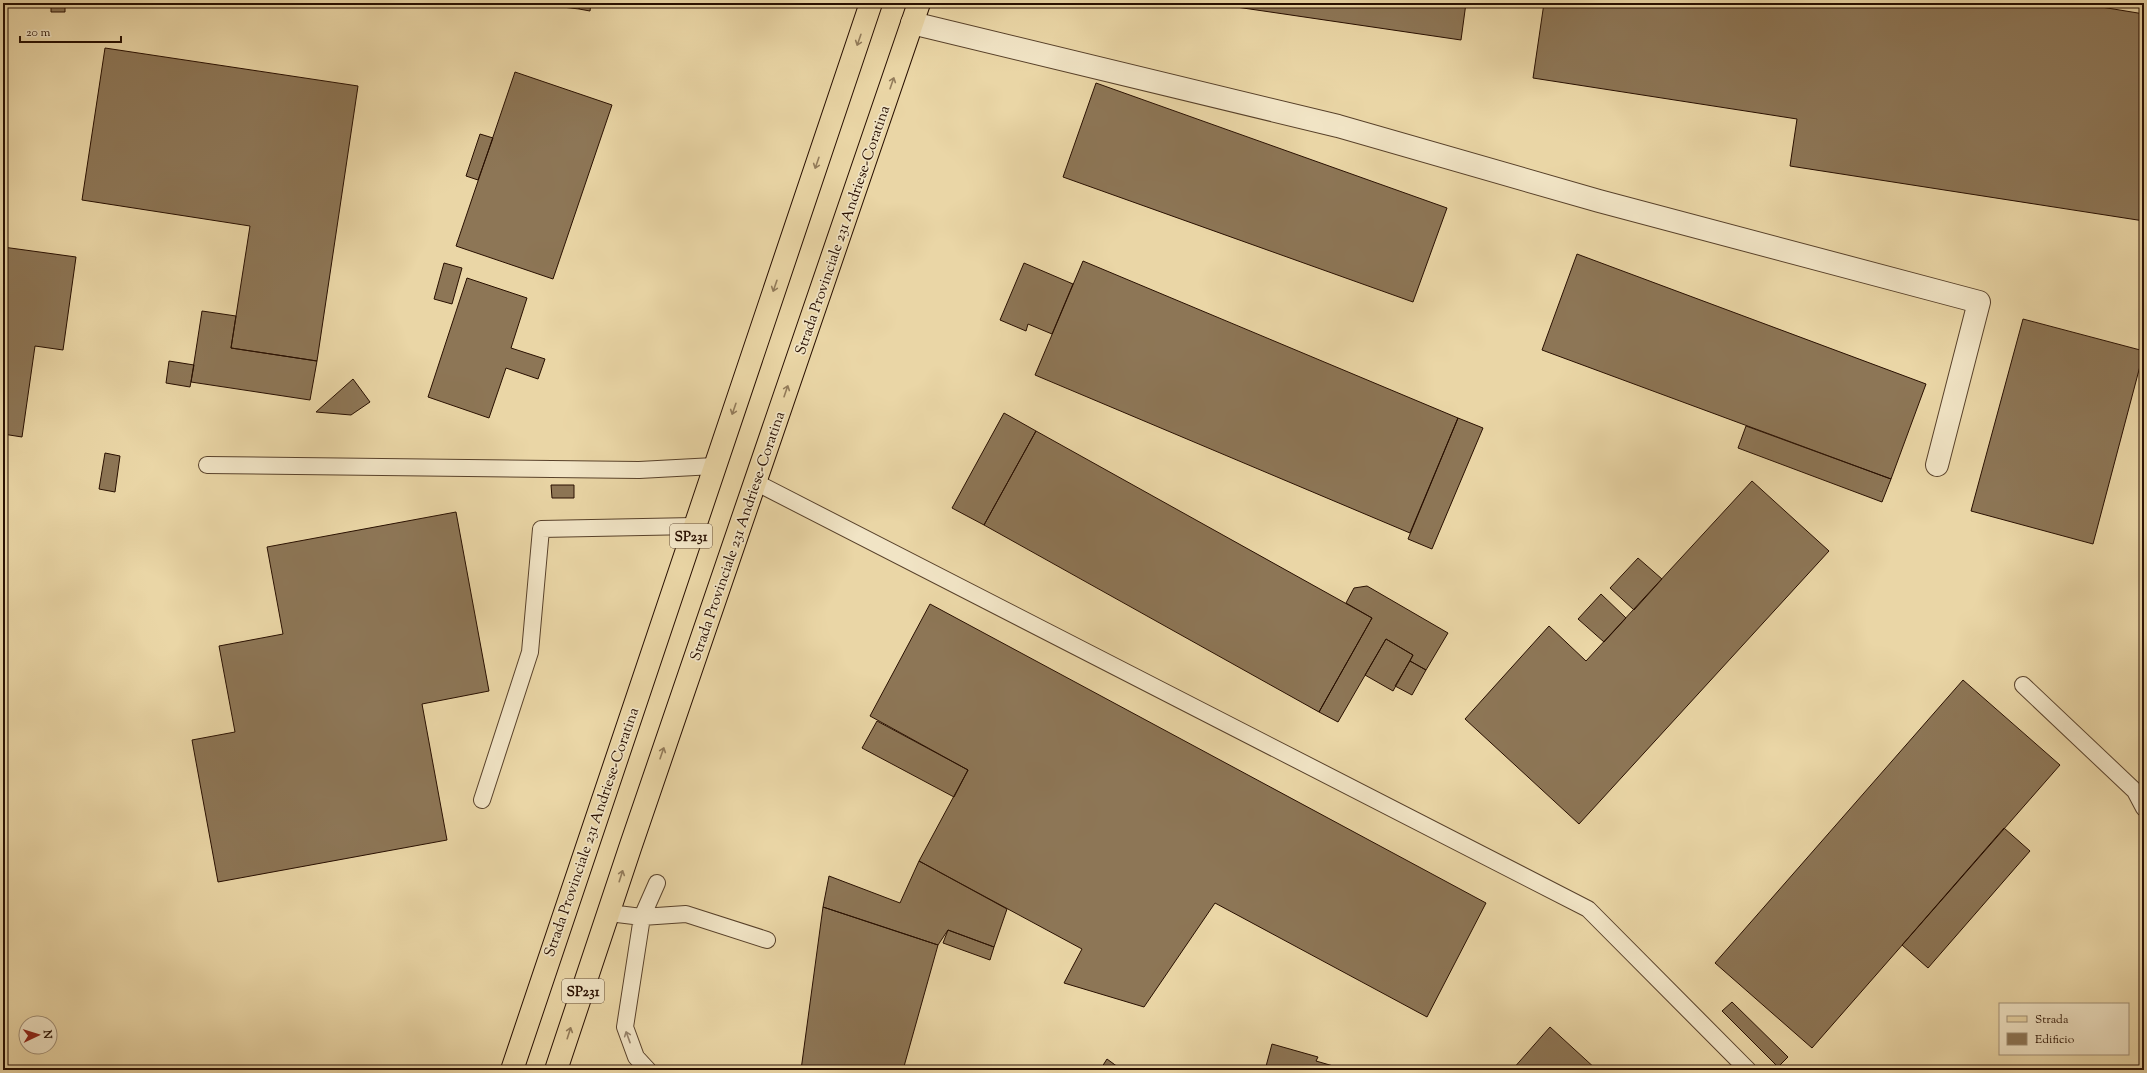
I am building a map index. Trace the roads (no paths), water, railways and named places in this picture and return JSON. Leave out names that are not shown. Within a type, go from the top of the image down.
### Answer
[{"type":"main road","name":"Strada Provinciale 231 Andriese-Coratina","points":[[512,1070],[871,3]]},
{"type":"main road","name":"Strada Provinciale 231 Andriese-Coratina","points":[[556,1070],[916,13]]},
{"type":"street","points":[[916,13],[1338,126],[1606,203],[1979,302],[1937,465]]},
{"type":"lane","points":[[207,465],[639,470],[714,466]]},
{"type":"lane","points":[[755,482],[1588,909],[1748,1070]]},
{"type":"lane","points":[[482,800],[530,652],[541,529],[694,526]]},
{"type":"lane","points":[[2023,685],[2135,791],[2144,808]]},
{"type":"lane","points":[[648,1070],[636,1057],[625,1027],[642,917],[657,883]]},
{"type":"lane","points":[[609,913],[642,917],[686,914],[767,940]]}]
